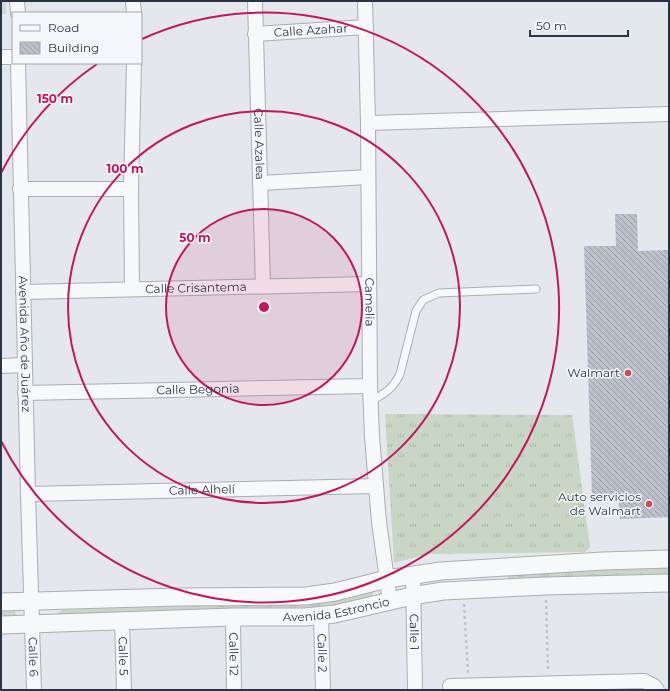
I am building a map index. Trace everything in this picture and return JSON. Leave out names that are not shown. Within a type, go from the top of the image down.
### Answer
[{"type":"street","points":[[17,1],[18,12]]},
{"type":"street","points":[[133,1],[134,12]]},
{"type":"street","name":"Calle Azalea","points":[[254,1],[263,286]]},
{"type":"street","name":"Camelia","points":[[365,1],[368,123],[370,386],[379,522],[390,601]]},
{"type":"street","name":"Calle Azahar","points":[[255,34],[366,27]]},
{"type":"street","points":[[1,57],[12,57]]},
{"type":"street","name":"Avenida Año de Juárez","points":[[18,64],[25,393],[32,624]]},
{"type":"street","points":[[132,289],[130,188],[134,64]]},
{"type":"street","points":[[368,123],[669,114]]},
{"type":"street","points":[[260,183],[368,177]]},
{"type":"street","points":[[20,189],[130,188]]},
{"type":"street","name":"Calle Crisantema","points":[[23,292],[369,284]]},
{"type":"street","points":[[1,366],[25,365]]},
{"type":"street","name":"Calle Begonia","points":[[25,393],[370,386]]},
{"type":"street","name":"Calle Alhelí","points":[[28,494],[376,486]]},
{"type":"street","name":"Avenida Estroncio","points":[[1,602],[178,597],[306,596],[336,592],[387,579],[441,571],[588,562],[669,560]]},
{"type":"street","name":"Calle 1","points":[[412,575],[415,690]]},
{"type":"street","name":"Avenida Estroncio","points":[[1,625],[233,617],[321,616],[336,614],[412,596],[464,589],[669,583]]},
{"type":"street","name":"Calle 2","points":[[321,616],[323,690]]},
{"type":"street","name":"Calle 12","points":[[233,617],[234,690]]},
{"type":"street","name":"Calle 5","points":[[122,622],[124,690]]},
{"type":"street","name":"Calle 6","points":[[32,624],[34,690]]},
{"type":"street","points":[[450,686],[506,687],[548,682],[618,685],[644,680],[655,688]]},
{"type":"lane","points":[[371,402],[396,384],[400,374],[416,311],[423,300],[439,293],[536,289]]},
{"type":"path","points":[[546,586],[548,682]]},
{"type":"path","points":[[464,589],[469,686]]},
{"type":"shaded area","points":[[1,1],[6,1],[6,14],[1,14]]},
{"type":"green space","points":[[385,414],[572,415],[590,547],[585,552],[428,554],[394,563]]},
{"type":"green space","points":[[669,567],[669,575],[508,581],[508,576],[513,572]]},
{"type":"green space","points":[[372,590],[373,597],[318,612],[58,615],[58,613],[62,610],[319,602]]},
{"type":"green space","points":[[1,610],[15,611],[16,616],[1,622]]},
{"type":"building","name":"Walmart","points":[[615,214],[637,214],[638,251],[669,250],[669,517],[620,519],[618,494],[592,497],[584,246],[616,246]]},
{"type":"place","name":"Walmart","points":[[628,373]]},
{"type":"place","name":"Auto servicios de Walmart","points":[[649,504]]}]
